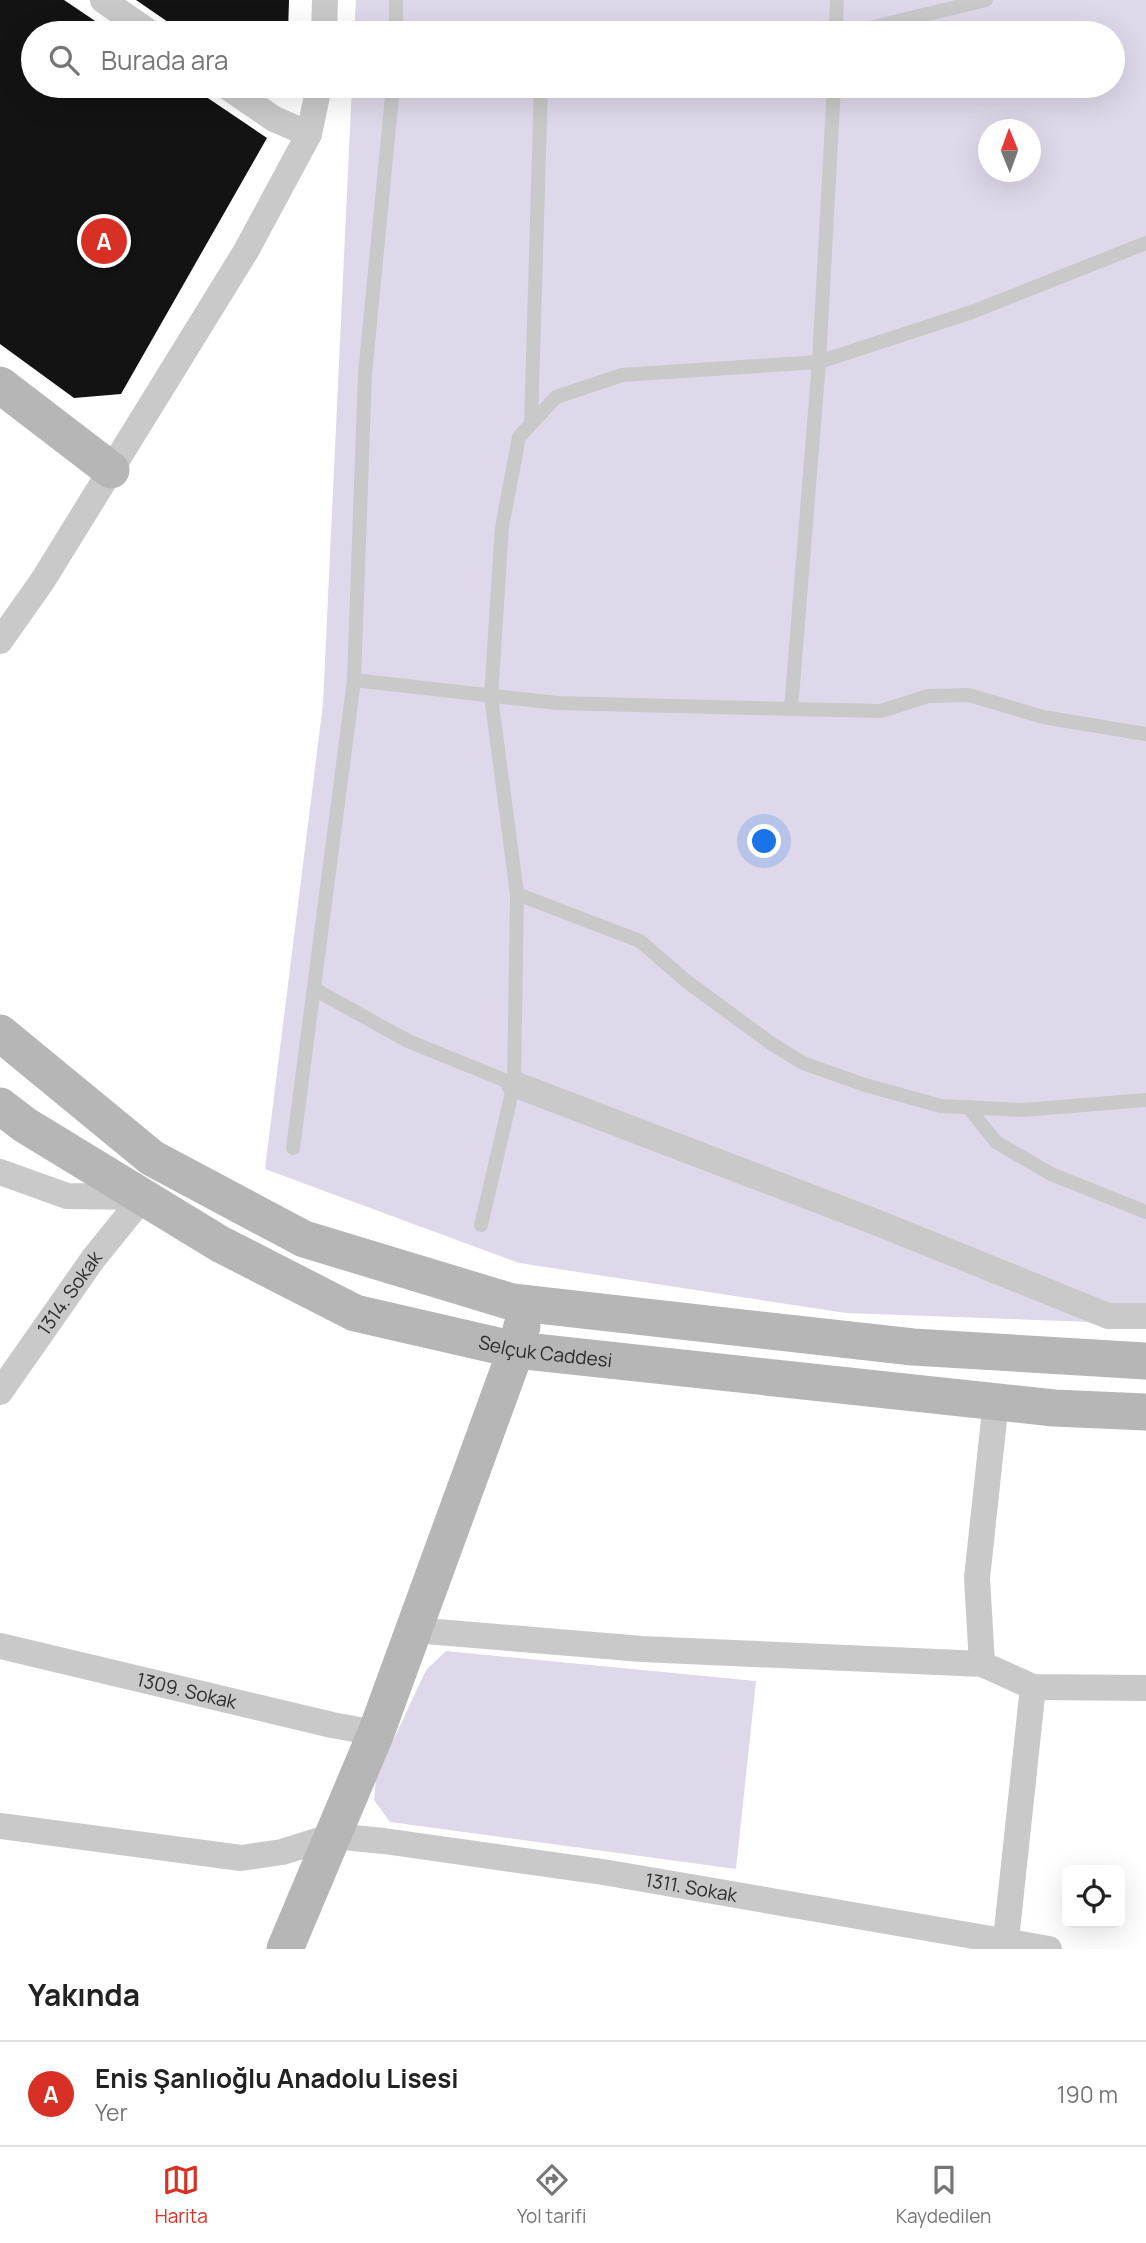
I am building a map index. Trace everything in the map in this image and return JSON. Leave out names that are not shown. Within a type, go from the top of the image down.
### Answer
[{"type":"main road","points":[[0,386],[111,470]]},
{"type":"main road","points":[[0,1034],[152,1158],[304,1239],[512,1302],[913,1347],[1146,1361]]},
{"type":"main road","name":"Selçuk Caddesi","points":[[0,1106],[25,1125],[220,1244],[355,1313],[516,1350],[1054,1408],[1146,1412]]},
{"type":"main road","points":[[285,1949],[376,1733],[516,1350],[528,1304]]},
{"type":"street","points":[[103,0],[133,21]]},
{"type":"street","points":[[324,21],[325,0]]},
{"type":"street","points":[[243,98],[274,119],[309,134]]},
{"type":"street","points":[[0,641],[43,580],[246,251],[309,134],[316,98]]},
{"type":"street","points":[[514,1084],[878,1223],[1108,1316],[1146,1316]]},
{"type":"street","points":[[0,1172],[67,1196],[143,1197]]},
{"type":"street","name":"1314. Sokak","points":[[0,1392],[93,1259],[143,1197]]},
{"type":"street","points":[[982,1664],[977,1578],[996,1401]]},
{"type":"street","points":[[413,1630],[642,1649],[982,1664],[1033,1687],[1146,1688]]},
{"type":"street","name":"1309. Sokak","points":[[0,1646],[331,1726],[376,1733]]},
{"type":"street","points":[[1006,1945],[1033,1687]]},
{"type":"street","points":[[0,1826],[241,1858],[282,1852],[333,1836]]},
{"type":"street","name":"1311. Sokak","points":[[333,1836],[603,1872],[1006,1945],[1049,1949]]},
{"type":"lane","points":[[396,0],[396,21]]},
{"type":"lane","points":[[836,21],[837,0]]},
{"type":"lane","points":[[898,21],[986,0]]},
{"type":"lane","points":[[293,1148],[354,680],[365,374],[392,98]]},
{"type":"lane","points":[[531,424],[541,98]]},
{"type":"lane","points":[[791,709],[819,362],[833,98]]},
{"type":"lane","points":[[481,1225],[514,1084],[517,894],[491,695],[502,527],[519,437],[556,397],[622,375],[819,362],[972,312],[1146,243]]},
{"type":"lane","points":[[354,680],[557,703],[791,709],[881,710],[928,696],[969,695],[1043,717],[1146,734]]},
{"type":"lane","points":[[517,894],[640,941],[686,981],[772,1044],[803,1063],[865,1084],[941,1106],[1023,1110],[1146,1100]]},
{"type":"lane","points":[[314,989],[408,1041],[514,1084]]},
{"type":"lane","points":[[968,1107],[996,1142],[1051,1174],[1146,1212]]},
{"type":"shaded area","points":[[356,0],[1146,0],[1146,1324],[846,1313],[519,1263],[265,1169],[323,704],[351,98],[1125,98],[1125,21],[355,21]]},
{"type":"shaded area","points":[[446,1651],[756,1681],[736,1869],[390,1822],[374,1800],[376,1777],[426,1670]]},
{"type":"building","points":[[0,0],[64,0],[95,21],[21,21],[21,98],[208,98],[267,138],[121,394],[74,398],[0,344]]},
{"type":"building","points":[[136,0],[289,0],[288,21],[167,21]]},
{"type":"place","name":"Enis Şanlıoğlu Anadolu Lisesi","points":[[104,241]]}]
